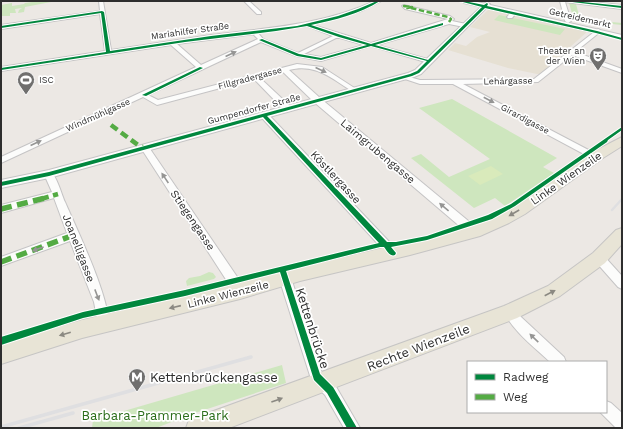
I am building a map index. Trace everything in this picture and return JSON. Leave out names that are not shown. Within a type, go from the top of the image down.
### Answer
[{"type":"main road","name":"Getreidemarkt","points":[[464,1],[487,4],[512,14],[622,37]]},
{"type":"main road","name":"Getreidemarkt","points":[[473,1],[568,21],[614,27]]},
{"type":"main road","name":"Linke Wienzeile","points":[[1,354],[102,324],[474,232],[504,219],[520,210],[595,157],[622,141]]},
{"type":"main road","name":"Rechte Wienzeile","points":[[198,428],[510,312],[554,291],[599,258],[622,234]]},
{"type":"street","points":[[101,1],[108,52]]},
{"type":"street","points":[[246,1],[259,13]]},
{"type":"street","name":"Mariahilfer Straße","points":[[1,69],[108,52],[308,25],[352,14],[379,1]]},
{"type":"street","points":[[562,1],[568,21]]},
{"type":"street","points":[[566,1],[622,7]]},
{"type":"street","name":"Gumpendorfer Straße","points":[[1,184],[49,174],[418,72],[487,4]]},
{"type":"street","points":[[411,8],[448,17],[451,19],[449,22]]},
{"type":"street","points":[[1,27],[102,12]]},
{"type":"street","points":[[255,31],[261,40],[298,55],[321,59],[449,22],[464,25]]},
{"type":"street","points":[[308,25],[340,36],[429,61]]},
{"type":"street","name":"Lehárgasse","points":[[402,77],[420,82],[536,81],[598,31]]},
{"type":"street","points":[[298,55],[334,36],[340,36]]},
{"type":"street","name":"Windmühlgasse","points":[[1,160],[261,40]]},
{"type":"street","points":[[173,43],[201,68]]},
{"type":"street","points":[[571,53],[622,70]]},
{"type":"street","name":"Fillgradergasse","points":[[144,94],[157,103],[297,66],[320,68],[354,90]]},
{"type":"street","name":"Laimgrubengasse","points":[[284,69],[318,100],[474,232]]},
{"type":"street","points":[[255,77],[288,109]]},
{"type":"street","name":"Girardigasse","points":[[454,82],[595,157]]},
{"type":"street","name":"Köstlergasse","points":[[264,115],[393,253]]},
{"type":"street","name":"Stiegengasse","points":[[145,148],[240,291]]},
{"type":"street","name":"Joanelligasse","points":[[49,174],[100,302],[102,324]]},
{"type":"street","points":[[1,209],[58,194]]},
{"type":"street","points":[[1,262],[74,235]]},
{"type":"street","points":[[599,258],[622,284]]},
{"type":"street","name":"Kettenbrücke","points":[[285,278],[315,374],[322,383]]},
{"type":"street","points":[[510,312],[517,321],[558,361]]},
{"type":"street","points":[[322,383],[330,390],[352,428]]},
{"type":"street","points":[[607,409],[622,423]]},
{"type":"shaded area","points":[[489,9],[588,31],[540,74],[508,68],[448,50],[455,43],[466,46],[477,37],[490,32],[470,27]]},
{"type":"green space","points":[[39,1],[51,2],[25,7],[24,12],[18,13],[22,8],[15,9],[16,13],[10,13],[10,16],[1,16],[1,5],[12,3],[12,6]]},
{"type":"green space","points":[[569,3],[622,8],[576,4],[580,19],[622,23],[622,25],[574,20]]},
{"type":"green space","points":[[499,15],[565,29],[560,35],[494,20]]},
{"type":"green space","points":[[452,99],[557,158],[543,167],[554,173],[505,206],[495,198],[474,208],[411,158],[421,154],[449,177],[490,159],[419,108]]},
{"type":"green space","points":[[491,166],[503,174],[480,185],[468,176]]},
{"type":"green space","points":[[209,272],[213,273],[216,277],[214,279],[187,286],[186,281],[189,278],[200,276]]},
{"type":"green space","name":"Barbara-Prammer-Park","points":[[282,365],[286,383],[195,413],[156,428],[92,428],[93,420]]},
{"type":"railway","points":[[612,210],[622,199]]},
{"type":"railway","points":[[1,427],[251,357]]},
{"type":"railway","points":[[19,428],[73,413]]},
{"type":"marked path","points":[[404,6],[412,7],[407,8],[404,6]]},
{"type":"marked path","points":[[411,8],[448,17],[451,19],[449,22]]},
{"type":"marked path","points":[[111,125],[138,145],[145,148]]},
{"type":"marked path","points":[[1,209],[58,194]]},
{"type":"marked path","points":[[1,262],[74,235]]},
{"type":"cycle path","points":[[1,69],[211,37],[276,30],[339,17],[379,1]]},
{"type":"cycle path","points":[[460,1],[622,39]]},
{"type":"cycle path","points":[[565,1],[622,7]]},
{"type":"cycle path","points":[[1,184],[49,174],[411,75],[418,72],[487,4]]},
{"type":"cycle path","points":[[1,27],[102,12],[108,52]]},
{"type":"cycle path","points":[[261,40],[298,55],[321,59],[442,24]]},
{"type":"cycle path","points":[[308,25],[340,36],[429,61]]},
{"type":"cycle path","points":[[144,95],[201,68]]},
{"type":"cycle path","points":[[264,115],[393,253]]},
{"type":"cycle path","points":[[1,341],[83,315],[185,293],[380,245],[396,244],[427,238],[490,217],[513,205],[622,128]]},
{"type":"cycle path","points":[[282,269],[317,377],[330,390],[352,428]]},
{"type":"place","name":"Theater an der Wien","points":[[598,71]]},
{"type":"place","name":"ISC","points":[[26,95]]},
{"type":"place","name":"Kettenbrückengasse","points":[[137,392]]}]
